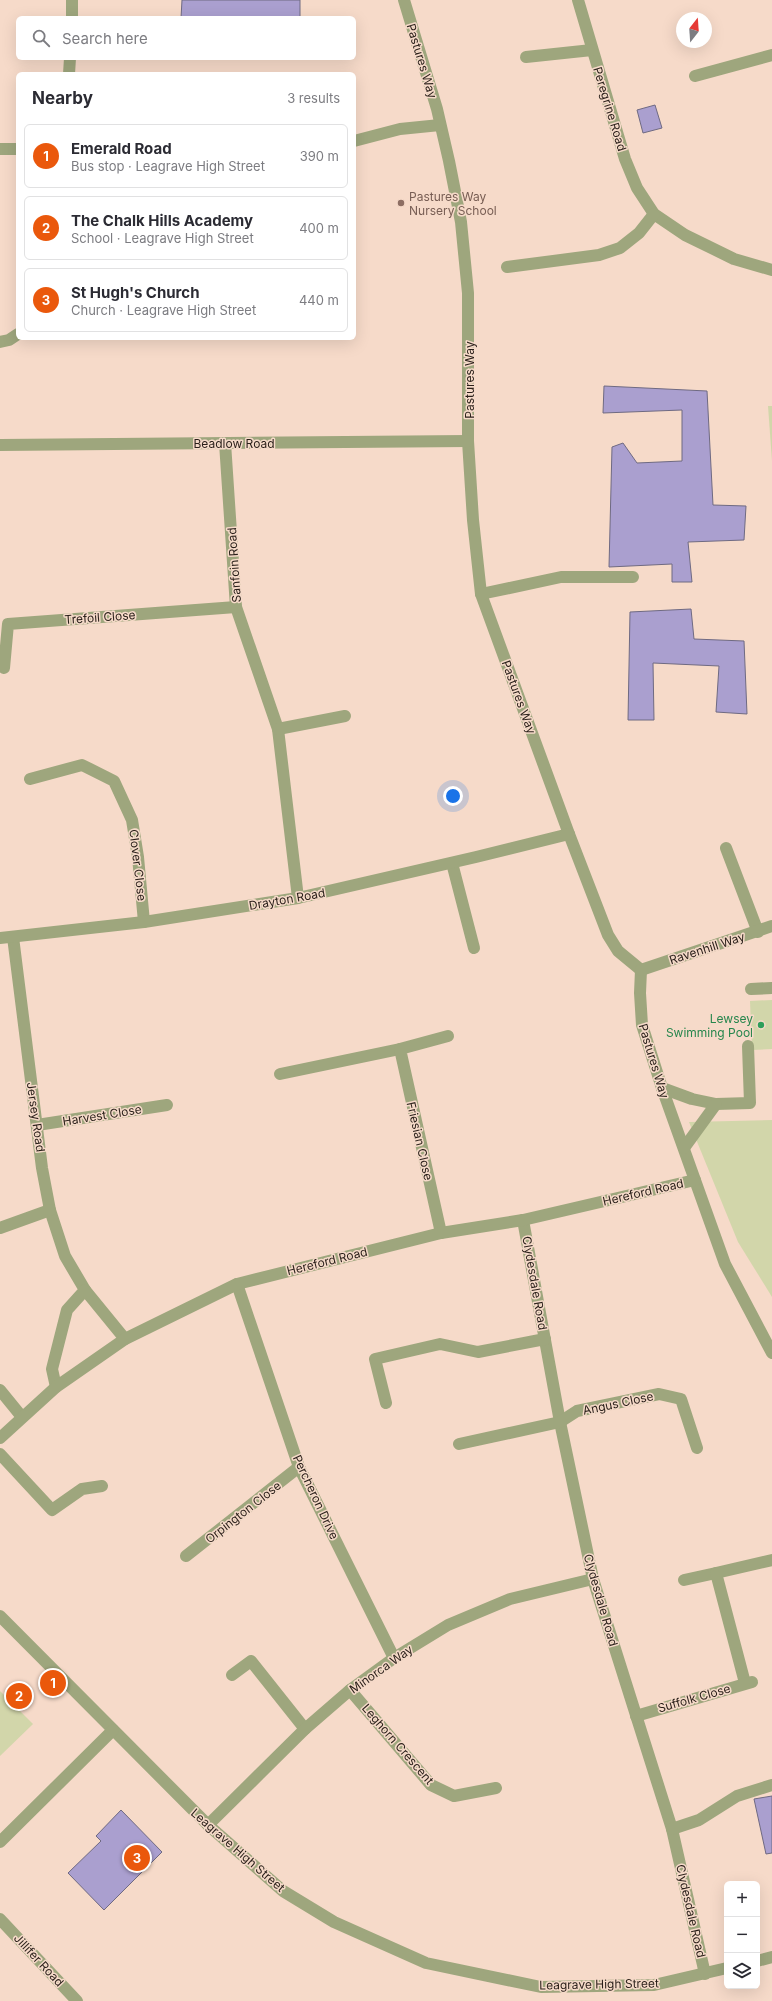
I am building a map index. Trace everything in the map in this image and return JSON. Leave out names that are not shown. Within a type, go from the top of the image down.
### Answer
[{"type":"street","points":[[72,0],[72,16]]},
{"type":"street","name":"Pastures Way","points":[[404,0],[449,160],[461,222],[468,293],[468,441],[481,594],[569,834],[608,935],[618,951],[641,970],[640,993],[642,1025],[662,1088],[725,1264],[772,1353]]},
{"type":"street","name":"Peregrine Road","points":[[578,0],[625,159],[637,188],[654,214],[685,235],[734,259],[772,270]]},
{"type":"street","points":[[526,57],[592,50]]},
{"type":"street","points":[[695,76],[772,55]]},
{"type":"street","points":[[69,72],[70,60]]},
{"type":"street","points":[[356,140],[400,129],[440,125]]},
{"type":"street","points":[[0,149],[16,149]]},
{"type":"street","points":[[507,267],[599,255],[620,248],[639,233],[654,214]]},
{"type":"street","points":[[0,342],[9,340],[16,335]]},
{"type":"street","name":"Beadlow Road","points":[[0,445],[468,441]]},
{"type":"street","name":"Sanfoin Road","points":[[225,443],[236,607],[278,729],[298,898]]},
{"type":"street","points":[[481,594],[561,577],[633,577]]},
{"type":"street","name":"Trefoil Close","points":[[4,668],[8,624],[236,607]]},
{"type":"street","points":[[278,729],[345,716]]},
{"type":"street","name":"Clover Close","points":[[30,779],[82,765],[114,781],[132,820],[138,857],[144,922]]},
{"type":"street","name":"Drayton Road","points":[[0,938],[144,922],[298,898],[452,863],[569,834]]},
{"type":"street","points":[[726,848],[758,932]]},
{"type":"street","points":[[452,863],[474,948]]},
{"type":"street","name":"Ravenhill Way","points":[[641,970],[758,932],[772,926]]},
{"type":"street","name":"Jersey Road","points":[[13,937],[37,1124],[50,1210],[65,1256],[85,1290],[125,1339]]},
{"type":"street","points":[[751,989],[772,988]]},
{"type":"street","points":[[280,1074],[400,1049],[448,1036]]},
{"type":"street","points":[[662,1088],[692,1100],[716,1104],[750,1103],[748,1046]]},
{"type":"street","name":"Friesian Close","points":[[400,1049],[441,1233]]},
{"type":"street","points":[[684,1148],[716,1104]]},
{"type":"street","name":"Harvest Close","points":[[37,1124],[168,1105]]},
{"type":"street","name":"Hereford Road","points":[[0,1438],[56,1388],[125,1339],[237,1284],[441,1233],[523,1220],[696,1180]]},
{"type":"street","points":[[0,1228],[50,1210]]},
{"type":"street","name":"Clydesdale Road","points":[[523,1220],[560,1422],[593,1579],[672,1829],[705,1974]]},
{"type":"street","name":"Percheron Drive","points":[[237,1284],[300,1467],[394,1658]]},
{"type":"street","points":[[56,1388],[52,1369],[67,1310],[85,1290]]},
{"type":"street","points":[[386,1403],[375,1359],[440,1344],[478,1352],[545,1339]]},
{"type":"street","points":[[0,1390],[22,1417]]},
{"type":"street","name":"Angus Close","points":[[459,1444],[560,1422],[577,1411],[659,1394],[681,1399],[697,1448]]},
{"type":"street","points":[[0,1454],[52,1510],[82,1489],[102,1486]]},
{"type":"street","name":"Orpington Close","points":[[186,1556],[300,1467]]},
{"type":"street","points":[[684,1580],[772,1560]]},
{"type":"street","name":"Suffolk Close","points":[[636,1716],[749,1682],[716,1573]]},
{"type":"street","name":"Minorca Way","points":[[208,1825],[305,1729],[350,1690],[394,1658],[448,1625],[510,1599],[593,1579]]},
{"type":"street","name":"Leagrave High Street","points":[[0,1616],[208,1825],[283,1891],[334,1922],[426,1963],[541,1987],[654,1985],[724,1969]]},
{"type":"street","points":[[232,1676],[251,1661],[305,1729]]},
{"type":"street","name":"Leghorn Crescent","points":[[350,1690],[431,1785],[454,1796],[496,1788]]},
{"type":"street","points":[[0,1842],[113,1730]]},
{"type":"street","points":[[672,1829],[699,1820],[737,1796],[772,1785]]},
{"type":"street","name":"Jillifer Road","points":[[0,1919],[77,2001]]},
{"type":"street","points":[[760,1960],[772,1957]]},
{"type":"green space","points":[[768,406],[772,406],[772,461]]},
{"type":"green space","name":"Lewsey Swimming Pool","points":[[772,1000],[772,1049],[752,1050],[750,1001]]},
{"type":"green space","points":[[772,1120],[772,1297],[738,1242],[689,1122]]},
{"type":"green space","points":[[0,1691],[33,1724],[0,1756]]},
{"type":"building","points":[[182,0],[300,0],[300,16],[181,16]]},
{"type":"building","points":[[655,105],[662,128],[643,133],[637,110]]},
{"type":"building","points":[[604,386],[707,391],[713,505],[746,506],[744,540],[688,542],[692,582],[672,582],[672,564],[609,567],[612,447],[623,443],[637,463],[682,461],[682,410],[603,413]]},
{"type":"building","points":[[691,609],[694,639],[744,641],[747,714],[716,712],[719,666],[653,663],[654,720],[628,720],[630,612]]},
{"type":"building","points":[[772,1796],[772,1853],[766,1854],[754,1799]]},
{"type":"building","points":[[121,1810],[162,1852],[104,1910],[68,1873],[101,1841],[96,1836]]},
{"type":"place","name":"Pastures Way Nursery School","points":[[401,203]]},
{"type":"place","name":"Lewsey Swimming Pool","points":[[761,1025]]},
{"type":"place","name":"Emerald Road","points":[[53,1683]]},
{"type":"place","name":"The Chalk Hills Academy","points":[[19,1696]]},
{"type":"place","name":"St Hugh's Church","points":[[137,1858]]}]
